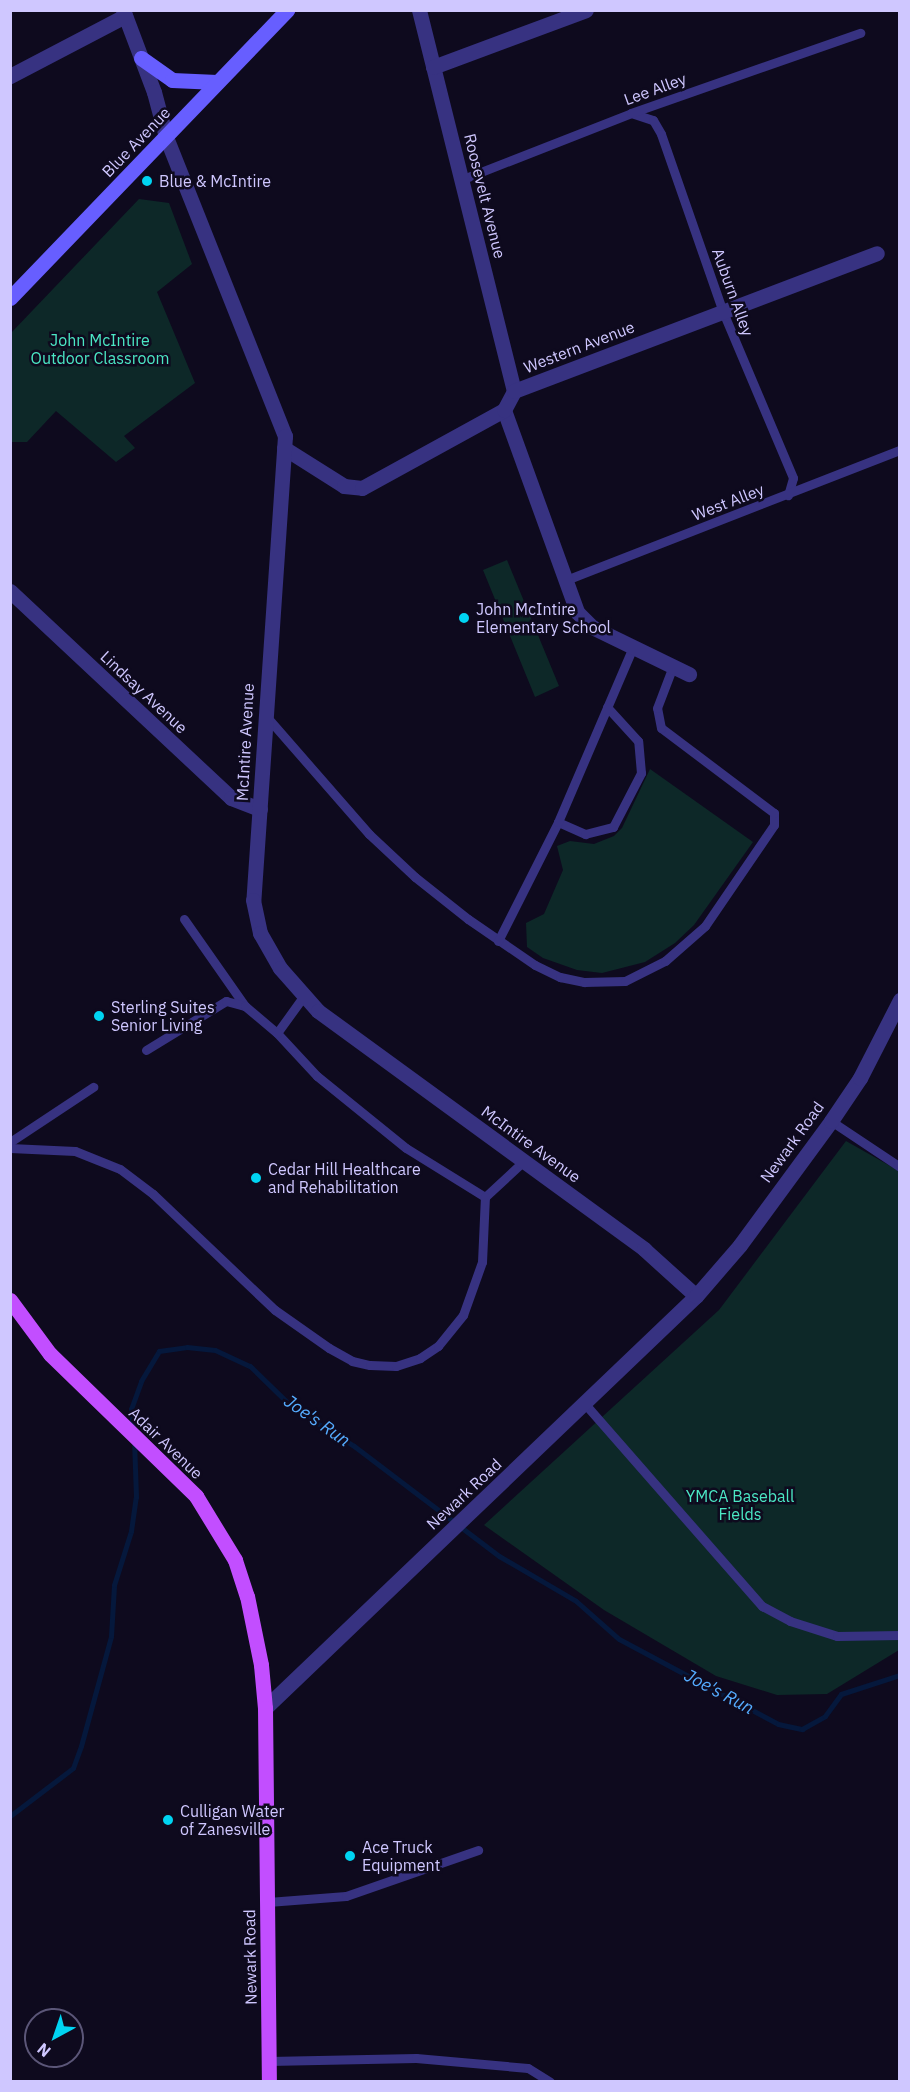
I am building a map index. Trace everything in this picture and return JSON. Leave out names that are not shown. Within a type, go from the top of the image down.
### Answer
[{"type":"main road","name":"Blue Avenue","points":[[10,298],[287,10]]},
{"type":"main road","points":[[141,58],[172,80],[217,82]]},
{"type":"main road","name":"Adair Avenue","points":[[10,1299],[43,1346],[76,1382],[178,1476],[219,1529],[235,1560],[256,1634],[265,1708]]},
{"type":"main road","name":"Newark Road","points":[[265,1708],[269,2082]]},
{"type":"street","name":"Roosevelt Avenue","points":[[419,10],[463,179],[514,391]]},
{"type":"street","points":[[433,67],[586,10]]},
{"type":"street","points":[[10,76],[124,13]]},
{"type":"street","name":"McIntire Avenue","points":[[124,13],[166,137],[285,436],[264,714],[253,900],[260,933],[280,968],[303,996],[377,1057],[525,1160],[644,1249],[696,1296]]},
{"type":"street","name":"Western Avenue","points":[[504,410],[514,391],[877,253]]},
{"type":"street","points":[[284,448],[344,486],[362,488],[504,410],[577,612],[592,627],[688,674]]},
{"type":"street","name":"Lindsay Avenue","points":[[10,591],[231,798],[260,808]]},
{"type":"street","name":"Newark Road","points":[[265,1708],[696,1296],[740,1245],[831,1121],[860,1078],[900,1000]]},
{"type":"lane","name":"Lee Alley","points":[[463,179],[631,113],[860,33]]},
{"type":"lane","name":"Auburn Alley","points":[[631,113],[653,120],[661,134],[723,312],[793,478],[788,495]]},
{"type":"lane","name":"West Alley","points":[[566,580],[900,450]]},
{"type":"lane","points":[[498,941],[558,822],[633,647]]},
{"type":"lane","points":[[264,714],[369,834],[415,877],[498,941],[560,977],[584,982],[625,981],[665,961],[705,926],[774,825],[774,813],[661,728],[657,708],[673,666]]},
{"type":"lane","points":[[558,822],[585,834],[613,827],[641,772],[638,741],[607,707]]},
{"type":"lane","points":[[184,919],[245,1006],[277,1032],[318,1076],[366,1118],[406,1148],[485,1197]]},
{"type":"lane","points":[[277,1032],[303,996]]},
{"type":"lane","points":[[146,1050],[226,1001],[245,1006]]},
{"type":"lane","points":[[10,1142],[93,1087]]},
{"type":"lane","points":[[831,1121],[900,1167]]},
{"type":"lane","points":[[10,1148],[75,1151],[120,1170],[153,1194],[275,1310],[329,1348],[352,1361],[370,1365],[396,1366],[420,1358],[438,1346],[463,1315],[482,1262],[485,1197],[525,1160]]},
{"type":"lane","points":[[585,1404],[762,1606],[790,1621],[837,1636],[900,1635]]},
{"type":"lane","points":[[268,1902],[346,1896],[478,1850]]},
{"type":"lane","points":[[269,2061],[416,2058],[528,2068],[550,2082]]},
{"type":"green space","name":"John McIntire Outdoor Classroom","points":[[139,199],[169,203],[192,264],[157,292],[195,383],[124,436],[135,448],[116,462],[56,411],[27,442],[12,442],[11,333]]},
{"type":"green space","points":[[507,560],[559,686],[535,697],[483,570]]},
{"type":"green space","points":[[650,769],[753,842],[694,925],[675,943],[645,962],[602,973],[577,970],[543,958],[527,947],[526,923],[544,914],[563,870],[557,846],[570,841],[594,844],[614,836],[622,828]]},
{"type":"green space","name":"YMCA Baseball Fields","points":[[846,1141],[899,1171],[899,1650],[827,1694],[777,1695],[716,1676],[604,1610],[484,1525],[719,1310]]},
{"type":"waterway","name":"Joe's Run","points":[[133,1431],[131,1409],[141,1381],[159,1351],[187,1347],[215,1350],[250,1366],[293,1408],[354,1446],[499,1556],[576,1601],[619,1639],[778,1724],[802,1729],[825,1716],[841,1694],[900,1675]]},
{"type":"waterway","name":"Joe's Run","points":[[10,1816],[73,1768],[81,1746],[111,1636],[114,1585],[131,1531],[136,1497],[134,1440]]},
{"type":"place","name":"Blue & McIntire","points":[[147,181]]},
{"type":"place","name":"John McIntire Elementary School","points":[[464,618]]},
{"type":"place","name":"Sterling Suites Senior Living","points":[[99,1016]]},
{"type":"place","name":"Cedar Hill Healthcare and Rehabilitation","points":[[256,1178]]},
{"type":"place","name":"Culligan Water of Zanesville","points":[[168,1820]]},
{"type":"place","name":"Ace Truck Equipment","points":[[350,1856]]}]
